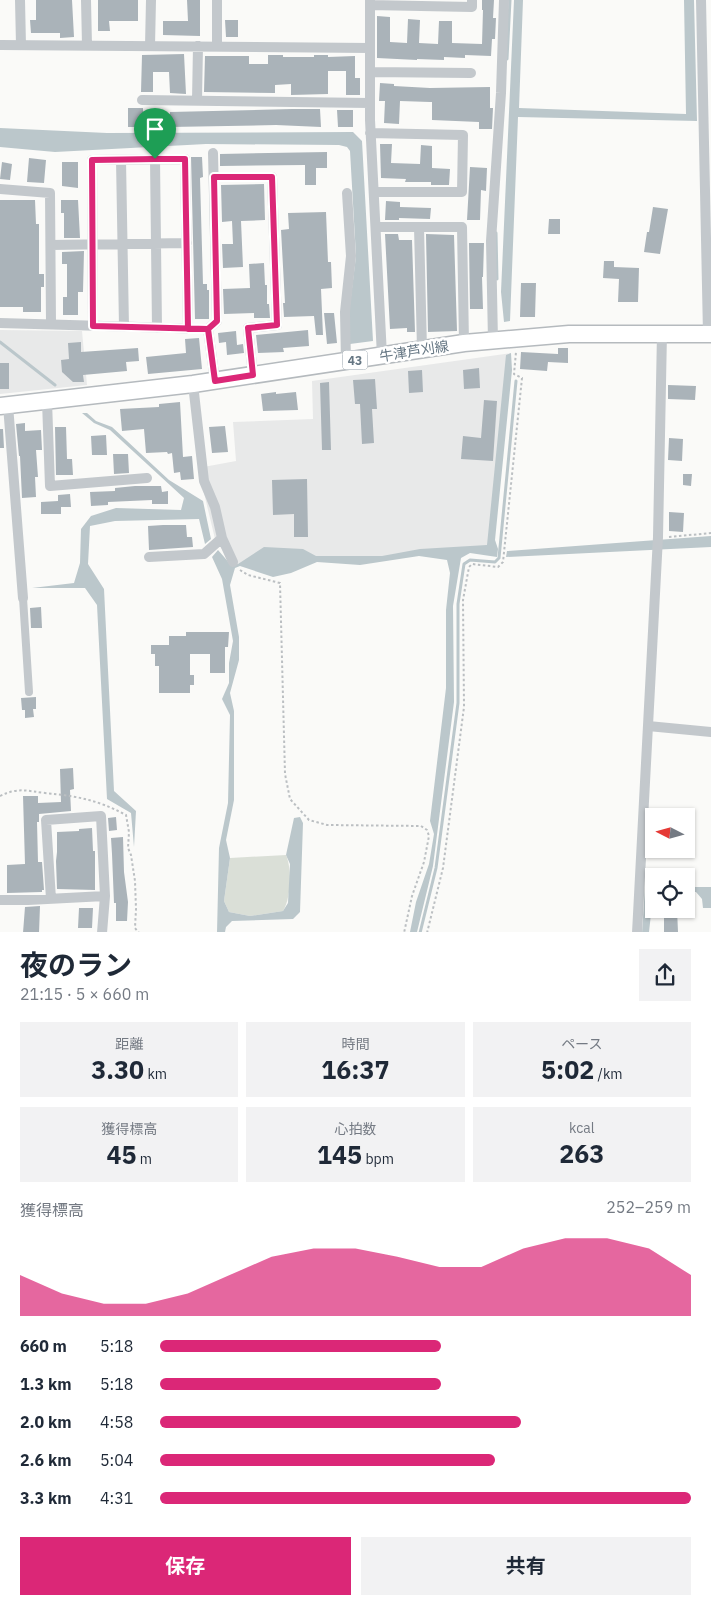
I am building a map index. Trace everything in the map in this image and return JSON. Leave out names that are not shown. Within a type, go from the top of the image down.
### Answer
[{"type":"main road","name":"牛津芦刈線","points":[[4,405],[193,384],[493,340],[569,334],[710,334]]},
{"type":"street","points":[[20,0],[21,45]]},
{"type":"street","points":[[86,0],[86,45]]},
{"type":"street","points":[[150,46],[151,0]]},
{"type":"street","points":[[217,0],[217,46]]},
{"type":"street","points":[[382,356],[370,133],[370,2],[472,8],[472,0]]},
{"type":"street","points":[[493,340],[491,241],[501,93],[504,0]]},
{"type":"street","points":[[701,0],[710,334]]},
{"type":"street","points":[[0,45],[370,48]]},
{"type":"street","points":[[197,100],[198,46]]},
{"type":"street","points":[[370,72],[471,73]]},
{"type":"street","points":[[142,100],[370,103]]},
{"type":"street","points":[[370,133],[463,135],[462,192],[374,192]]},
{"type":"street","points":[[0,322],[208,329],[217,321],[213,153]]},
{"type":"street","points":[[155,159],[158,328]]},
{"type":"street","points":[[93,326],[92,160],[185,159],[188,329]]},
{"type":"street","points":[[121,160],[124,327]]},
{"type":"street","points":[[214,177],[272,177],[277,325],[248,328],[253,375]]},
{"type":"street","points":[[0,189],[50,193],[51,324]]},
{"type":"street","points":[[346,361],[345,312],[351,256],[347,193]]},
{"type":"street","points":[[376,227],[462,227],[464,343]]},
{"type":"street","points":[[419,227],[422,349]]},
{"type":"street","points":[[51,245],[186,242]]},
{"type":"street","points":[[208,329],[215,381]]},
{"type":"street","points":[[636,932],[658,552],[662,333]]},
{"type":"street","points":[[193,384],[204,481],[215,507],[222,538],[236,566]]},
{"type":"street","points":[[47,401],[50,486],[147,478]]},
{"type":"street","points":[[4,405],[23,598],[29,692]]},
{"type":"street","points":[[149,557],[204,554],[222,538]]},
{"type":"street","points":[[648,726],[711,732]]},
{"type":"street","points":[[51,899],[46,820],[101,816],[105,896],[102,932]]},
{"type":"street","points":[[0,900],[105,896]]},
{"type":"path","points":[[426,932],[442,868],[464,707],[463,600],[469,567],[472,564],[498,567],[503,562],[522,378],[514,374],[517,338]]},
{"type":"path","points":[[658,537],[711,533]]},
{"type":"path","points":[[236,566],[248,575],[280,583],[285,774],[290,799],[309,820],[327,825],[421,826],[427,830],[429,836],[424,862],[412,896],[404,932]]},
{"type":"shaded area","points":[[514,0],[523,0],[519,108],[686,114],[684,0],[694,0],[697,121],[518,117],[510,321],[504,322],[501,292]]},
{"type":"shaded area","points":[[0,128],[107,133],[353,132],[362,141],[373,341],[350,344],[349,313],[356,256],[350,151],[347,147],[339,145],[206,144],[55,152],[0,147]]},
{"type":"shaded area","points":[[0,330],[82,331],[87,385],[0,394]]},
{"type":"shaded area","points":[[511,353],[490,550],[233,565],[215,539],[198,468],[236,461],[233,422],[313,419],[312,381]]},
{"type":"shaded area","points":[[511,353],[512,370],[495,540],[498,549],[497,557],[470,553],[461,558],[453,606],[454,702],[433,866],[417,932],[410,932],[416,902],[429,864],[434,834],[430,821],[446,688],[446,610],[450,573],[447,560],[419,556],[360,565],[317,562],[291,573],[273,577],[240,566],[235,568],[230,585],[239,637],[239,660],[230,693],[234,711],[234,800],[226,840],[230,858],[224,901],[229,912],[250,916],[283,911],[288,903],[290,864],[286,855],[294,818],[300,817],[303,823],[300,912],[293,919],[232,921],[226,927],[225,932],[217,932],[219,848],[228,803],[230,715],[222,699],[229,683],[229,663],[233,641],[222,579],[212,557],[218,550],[231,565],[238,564],[264,547],[303,549],[316,556],[382,556],[420,549],[487,545],[506,355]]},
{"type":"shaded area","points":[[82,413],[87,413],[96,421],[112,427],[169,480],[203,501],[211,539],[205,544],[199,519],[115,521],[90,526],[88,564],[104,589],[114,791],[136,811],[134,847],[131,813],[107,799],[97,605],[85,588],[32,588],[74,583],[80,563],[81,529],[91,516],[116,508],[181,510],[184,498],[110,430],[94,423]]},
{"type":"shaded area","points":[[711,536],[711,547],[506,557],[507,551]]},
{"type":"shaded area","points":[[286,855],[290,883],[288,899],[283,911],[250,916],[229,912],[224,901],[230,858]]},
{"type":"shaded area","points":[[645,887],[645,918],[651,918],[649,932],[642,932]]},
{"type":"shaded area","points":[[695,887],[711,887],[711,908],[703,908],[702,899],[696,892]]},
{"type":"building","points":[[36,0],[72,0],[74,37],[60,38],[60,33],[31,33],[30,20],[36,20]]},
{"type":"building","points":[[98,0],[138,0],[138,21],[109,21],[110,31],[98,31]]},
{"type":"building","points":[[187,0],[200,0],[200,36],[163,35],[163,21],[188,21]]},
{"type":"building","points":[[482,0],[494,0],[493,18],[496,18],[495,39],[492,39],[491,56],[465,55],[465,58],[444,57],[444,60],[377,58],[377,16],[390,17],[390,42],[407,43],[408,19],[420,20],[419,43],[438,44],[439,21],[452,21],[452,43],[482,44]]},
{"type":"building","points":[[225,20],[238,20],[238,37],[226,37]]},
{"type":"building","points":[[184,54],[186,94],[170,93],[169,72],[153,72],[153,92],[141,92],[142,55]]},
{"type":"building","points":[[268,55],[283,55],[283,57],[314,57],[314,55],[328,55],[328,57],[355,56],[355,78],[360,78],[360,95],[346,95],[346,71],[328,71],[328,94],[291,95],[291,84],[275,85],[275,93],[204,92],[205,56],[249,56],[249,64],[268,64]]},
{"type":"building","points":[[380,83],[394,84],[394,86],[430,88],[490,87],[490,108],[493,108],[492,129],[479,129],[479,122],[432,120],[432,102],[400,101],[399,124],[384,123],[385,101],[379,101]]},
{"type":"building","points":[[128,108],[143,108],[143,127],[128,127]]},
{"type":"building","points":[[320,109],[321,127],[276,125],[170,127],[170,112]]},
{"type":"building","points":[[337,110],[353,110],[353,127],[338,127]]},
{"type":"building","points":[[380,144],[392,144],[391,163],[420,164],[421,145],[432,146],[432,168],[450,169],[449,185],[431,185],[431,182],[405,182],[406,179],[381,178]]},
{"type":"building","points":[[327,152],[327,168],[316,168],[316,185],[305,185],[305,165],[220,166],[220,154]]},
{"type":"building","points":[[191,157],[202,157],[203,177],[200,178],[203,284],[207,284],[207,290],[209,290],[209,319],[195,319]]},
{"type":"building","points":[[29,158],[46,160],[44,183],[27,182]]},
{"type":"building","points":[[2,162],[12,164],[10,180],[0,179]]},
{"type":"building","points":[[62,162],[78,162],[78,188],[62,186]]},
{"type":"building","points":[[470,167],[487,168],[486,191],[481,190],[480,220],[467,220]]},
{"type":"building","points":[[264,184],[265,220],[241,221],[243,267],[223,268],[222,244],[233,244],[232,221],[222,222],[221,185]]},
{"type":"building","points":[[0,200],[35,200],[36,224],[39,224],[39,274],[44,274],[44,287],[41,287],[41,312],[23,312],[23,307],[0,307]]},
{"type":"building","points":[[61,200],[78,200],[80,238],[64,238],[64,213],[61,213]]},
{"type":"building","points":[[386,201],[400,202],[400,207],[431,208],[430,219],[399,218],[399,220],[385,220]]},
{"type":"building","points":[[653,207],[668,209],[660,254],[644,252]]},
{"type":"building","points":[[326,212],[328,262],[331,262],[332,288],[321,289],[323,335],[316,335],[314,316],[284,317],[281,230],[289,229],[288,213]]},
{"type":"building","points":[[549,219],[560,219],[560,234],[548,234]]},
{"type":"building","points":[[385,234],[398,234],[399,240],[412,240],[415,332],[407,332],[407,328],[390,329]]},
{"type":"building","points":[[426,234],[454,235],[457,331],[428,332]]},
{"type":"building","points":[[469,243],[484,243],[483,309],[470,309]]},
{"type":"building","points":[[84,251],[83,292],[78,292],[78,315],[63,315],[63,297],[67,297],[67,264],[62,264],[62,252]]},
{"type":"building","points":[[604,261],[614,261],[614,267],[639,268],[638,302],[618,302],[619,279],[603,278]]},
{"type":"building","points":[[264,263],[270,318],[254,318],[254,313],[224,314],[223,289],[250,288],[249,264]]},
{"type":"building","points":[[521,283],[536,283],[535,317],[520,317]]},
{"type":"building","points":[[324,313],[334,313],[337,343],[327,344]]},
{"type":"building","points":[[308,330],[309,346],[283,348],[284,352],[258,353],[256,335]]},
{"type":"building","points":[[236,331],[237,345],[243,344],[244,353],[227,355],[226,342],[219,343],[218,333]]},
{"type":"building","points":[[199,338],[202,369],[148,374],[146,357],[186,353],[185,339]]},
{"type":"building","points":[[81,342],[81,352],[138,348],[139,361],[126,362],[127,371],[83,375],[84,382],[73,382],[62,372],[61,360],[69,359],[68,343]]},
{"type":"building","points":[[558,348],[568,348],[568,363],[548,362],[547,371],[520,369],[521,352],[558,354]]},
{"type":"building","points":[[0,363],[9,363],[9,389],[0,389]]},
{"type":"building","points":[[479,368],[480,388],[464,389],[463,370]]},
{"type":"building","points":[[422,370],[423,392],[409,393],[408,371]]},
{"type":"building","points":[[375,379],[377,409],[372,409],[374,443],[362,444],[360,404],[355,404],[353,380]]},
{"type":"building","points":[[329,382],[331,450],[322,450],[320,383]]},
{"type":"building","points":[[668,385],[696,386],[695,400],[668,399]]},
{"type":"building","points":[[276,392],[276,394],[296,392],[298,410],[263,411],[261,394]]},
{"type":"building","points":[[484,400],[497,401],[493,461],[461,459],[463,436],[481,438]]},
{"type":"building","points":[[180,402],[183,457],[192,456],[194,479],[181,480],[180,472],[174,473],[172,453],[146,453],[144,429],[122,431],[120,409],[159,407],[159,404]]},
{"type":"building","points":[[25,423],[25,431],[41,430],[42,450],[36,450],[38,477],[35,477],[36,497],[22,498],[16,424]]},
{"type":"building","points":[[225,426],[228,452],[212,453],[209,427]]},
{"type":"building","points":[[55,427],[66,427],[67,459],[72,459],[73,475],[56,475]]},
{"type":"building","points":[[0,429],[3,429],[4,448],[0,448]]},
{"type":"building","points":[[106,435],[107,455],[92,455],[91,436]]},
{"type":"building","points":[[669,438],[683,439],[682,461],[668,460]]},
{"type":"building","points":[[113,454],[128,454],[129,473],[114,474]]},
{"type":"building","points":[[683,474],[692,474],[691,486],[683,485]]},
{"type":"building","points":[[307,479],[308,537],[294,537],[294,514],[273,515],[272,480]]},
{"type":"building","points":[[161,486],[162,492],[168,491],[168,504],[152,504],[152,500],[108,502],[108,505],[91,506],[90,492],[115,491],[115,488]]},
{"type":"building","points":[[70,494],[71,507],[61,507],[61,514],[41,514],[41,502],[58,501],[58,495]]},
{"type":"building","points":[[669,512],[684,513],[683,532],[669,531]]},
{"type":"building","points":[[186,525],[187,537],[192,537],[193,547],[149,550],[148,526]]},
{"type":"building","points":[[41,607],[42,628],[31,628],[30,608]]},
{"type":"building","points":[[186,632],[229,632],[228,647],[225,647],[225,673],[210,673],[210,654],[190,654],[190,675],[194,675],[194,685],[190,685],[190,693],[159,693],[159,666],[155,666],[155,654],[151,654],[151,645],[169,645],[169,636],[186,636]]},
{"type":"building","points":[[36,697],[36,709],[33,709],[34,717],[25,718],[25,710],[22,710],[21,698]]},
{"type":"building","points":[[73,768],[74,789],[70,790],[71,811],[39,814],[39,822],[37,822],[38,862],[42,862],[44,890],[42,892],[7,893],[7,865],[25,864],[23,796],[38,796],[38,803],[61,802],[60,769]]},
{"type":"building","points":[[116,817],[117,830],[109,831],[108,818]]},
{"type":"building","points":[[92,828],[93,851],[95,851],[95,890],[57,889],[57,832],[79,831],[79,829]]},
{"type":"building","points":[[123,837],[124,872],[128,902],[127,921],[116,921],[111,838]]},
{"type":"building","points":[[40,906],[39,932],[23,932],[25,907]]},
{"type":"building","points":[[79,908],[93,908],[92,928],[78,928]]},
{"type":"building","points":[[664,918],[677,918],[678,932],[664,932]]},
{"type":"waterway","points":[[507,59],[510,0]]},
{"type":"waterway","points":[[496,233],[497,279]]},
{"type":"waterway","points":[[0,342],[55,385]]},
{"type":"waterway","points":[[420,932],[436,868],[458,703],[458,604],[464,564],[470,560],[495,562],[499,558],[516,381]]},
{"type":"route","points":[[155,159],[92,160],[93,326],[188,329],[208,329],[215,381],[253,375],[248,328],[277,325],[272,177],[214,177],[217,321],[208,329],[188,329],[185,159],[155,159]]}]
